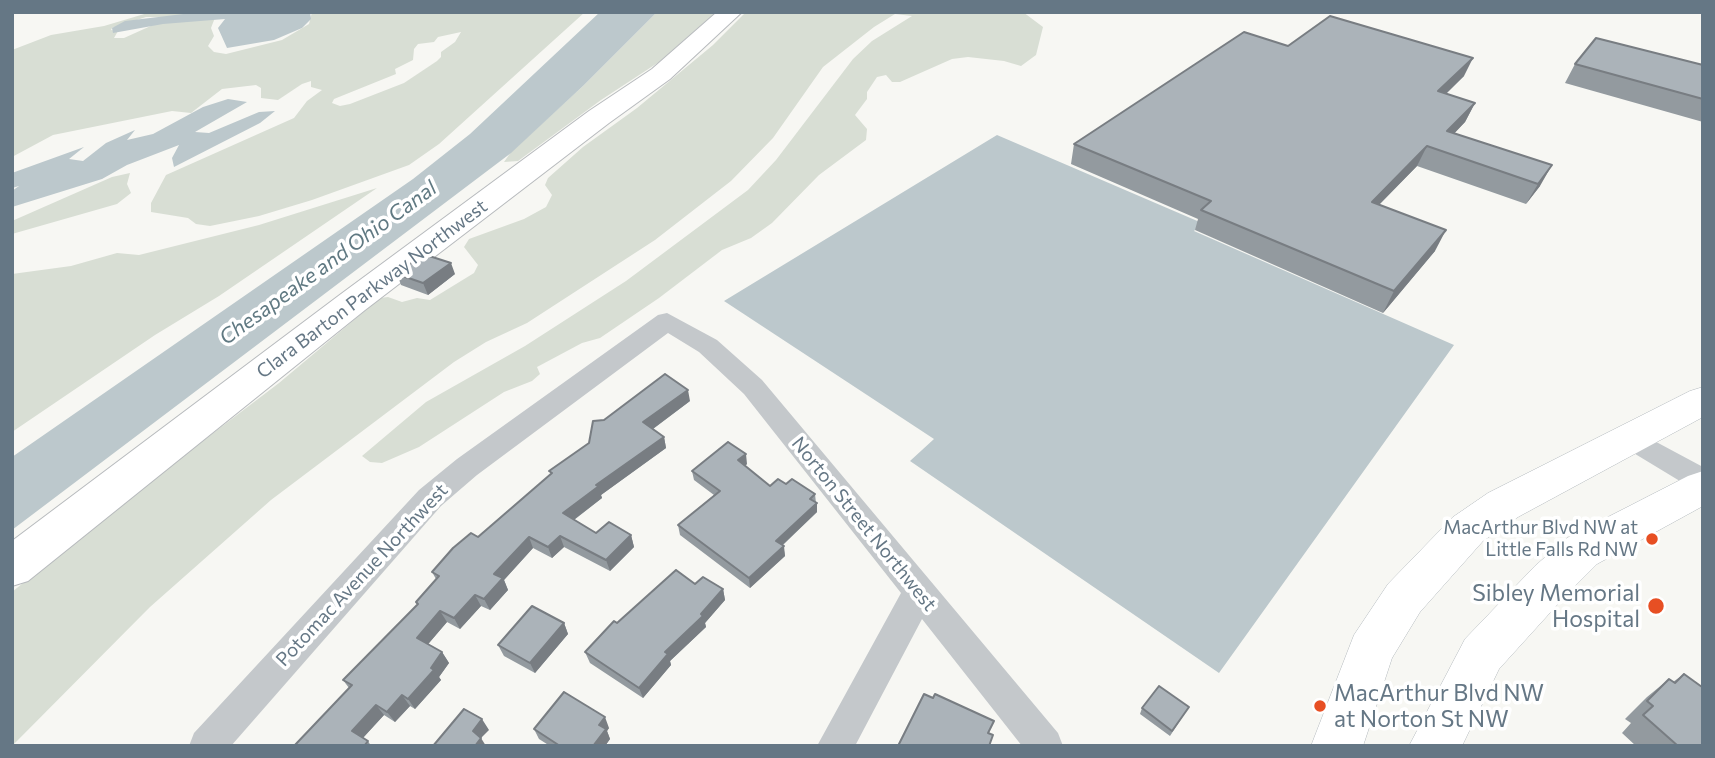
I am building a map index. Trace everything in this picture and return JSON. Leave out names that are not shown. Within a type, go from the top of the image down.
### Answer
[{"type":"highway","name":"Clara Barton Parkway Northwest","points":[[12,567],[353,302],[599,117],[661,74],[731,12]]},
{"type":"main road","points":[[1337,746],[1371,650],[1404,598],[1468,529],[1503,505],[1703,400]]},
{"type":"main road","points":[[1435,746],[1482,654],[1551,580],[1582,551],[1703,484]]},
{"type":"street","name":"Norton Street Northwest","points":[[667,321],[708,346],[754,387],[1045,746]]},
{"type":"street","name":"Potomac Avenue Northwest","points":[[207,746],[430,498],[467,467],[667,321]]},
{"type":"street","points":[[1632,439],[1703,484]]},
{"type":"street","points":[[835,746],[919,593]]},
{"type":"shaded area","points":[[151,12],[199,12],[216,15],[211,28],[214,36],[208,46],[214,52],[226,54],[282,40],[309,24],[312,12],[585,12],[439,144],[409,165],[312,200],[259,216],[210,226],[196,224],[188,218],[151,212],[151,203],[166,175],[294,118],[307,101],[322,90],[311,87],[311,81],[278,100],[261,98],[261,88],[256,85],[222,89],[191,113],[172,111],[53,135],[12,157],[12,50],[51,35],[104,26]],"holes":[[[146,17],[159,17],[164,20],[124,38],[114,38],[118,31],[111,30],[112,28]],[[461,32],[455,42],[441,52],[437,61],[404,83],[350,104],[340,106],[332,103],[334,99],[396,74],[395,69],[413,60],[414,49],[418,44],[434,42],[438,37]]]},
{"type":"shaded area","points":[[657,12],[716,12],[659,62],[601,100],[518,161],[504,162],[511,152],[583,86]]},
{"type":"shaded area","points":[[746,12],[1023,12],[1043,27],[1036,55],[1021,66],[968,57],[952,59],[900,82],[892,82],[886,75],[877,77],[867,92],[867,99],[855,115],[867,129],[866,140],[819,175],[772,223],[751,238],[722,250],[600,338],[582,343],[537,367],[540,374],[532,381],[504,392],[419,447],[382,463],[370,462],[362,456],[426,402],[525,346],[626,281],[748,190],[776,160],[853,59],[872,41],[912,16],[895,14],[874,27],[823,67],[773,138],[731,181],[655,240],[527,323],[486,342],[454,362],[271,500],[150,607],[12,746],[12,592],[133,494],[279,383],[380,298],[388,297],[402,302],[417,298],[430,300],[474,273],[478,265],[464,247],[469,239],[524,219],[546,207],[552,195],[545,185],[548,178],[583,147],[637,108],[713,45]]},
{"type":"shaded area","points":[[130,173],[127,184],[131,193],[117,204],[12,234],[12,221],[112,177]]},
{"type":"shaded area","points":[[377,188],[12,432],[12,274],[71,266],[117,253],[139,255],[259,225]]},
{"type":"water","points":[[200,12],[310,12],[311,19],[302,28],[274,40],[227,48],[218,28],[225,19],[163,24],[113,33],[112,28],[125,21]]},
{"type":"water","name":"Chesapeake and Ohio Canal","points":[[600,12],[657,12],[511,153],[12,530],[12,457],[413,179],[470,134]]},
{"type":"water","points":[[228,99],[247,102],[195,132],[209,133],[259,112],[275,111],[260,123],[174,167],[172,158],[179,145],[127,165],[102,179],[12,207],[12,191],[19,186],[12,188],[12,173],[84,147],[69,159],[83,161],[106,143],[135,130],[127,140],[153,134],[203,107]]},
{"type":"water","points":[[997,135],[1202,223],[1194,231],[1454,345],[1219,673],[910,461],[934,439],[724,301]]},
{"type":"building","points":[[1330,16],[1473,58],[1438,91],[1475,103],[1447,131],[1552,165],[1538,184],[1427,146],[1372,202],[1446,230],[1394,291],[1201,210],[1211,201],[1074,144],[1244,32],[1288,46]]},
{"type":"building","points":[[1596,38],[1703,65],[1703,99],[1575,64]]},
{"type":"building","points":[[423,254],[451,263],[423,283],[397,274]]},
{"type":"building","points":[[665,374],[688,390],[643,422],[664,437],[596,485],[599,486],[563,513],[596,533],[609,522],[631,535],[606,560],[560,536],[548,547],[529,537],[494,574],[503,578],[484,599],[475,595],[454,618],[440,611],[417,638],[442,652],[431,668],[434,670],[408,699],[402,695],[387,712],[376,705],[352,731],[368,741],[364,746],[294,746],[352,685],[343,680],[418,604],[416,602],[439,576],[432,572],[453,548],[471,533],[478,537],[552,473],[549,471],[589,443],[593,421],[604,420]]},
{"type":"building","points":[[728,442],[746,454],[738,460],[770,486],[778,479],[786,484],[792,479],[815,494],[810,499],[817,503],[776,541],[784,546],[749,578],[678,525],[720,491],[692,471]]},
{"type":"building","points":[[676,570],[695,584],[703,577],[723,589],[701,614],[703,616],[665,652],[668,654],[639,688],[585,652],[614,621],[617,623]]},
{"type":"building","points":[[532,606],[564,623],[530,663],[498,645]]},
{"type":"building","points":[[1684,674],[1703,686],[1703,746],[1678,746],[1643,715],[1653,706],[1647,701],[1669,679],[1675,683]]},
{"type":"building","points":[[1159,686],[1189,707],[1172,731],[1142,708]]},
{"type":"building","points":[[564,692],[605,717],[599,725],[606,729],[593,746],[560,746],[534,729]]},
{"type":"building","points":[[924,694],[933,698],[935,694],[994,721],[988,733],[993,735],[989,746],[898,746]]},
{"type":"building","points":[[464,709],[482,719],[473,731],[481,738],[475,746],[433,746]]},
{"type":"place","name":"MacArthur Blvd NW at Little Falls Rd NW","points":[[1652,539]]},
{"type":"place","name":"Sibley Memorial Hospital","points":[[1656,606]]},
{"type":"place","name":"MacArthur Blvd NW at Norton St NW","points":[[1320,706]]}]
